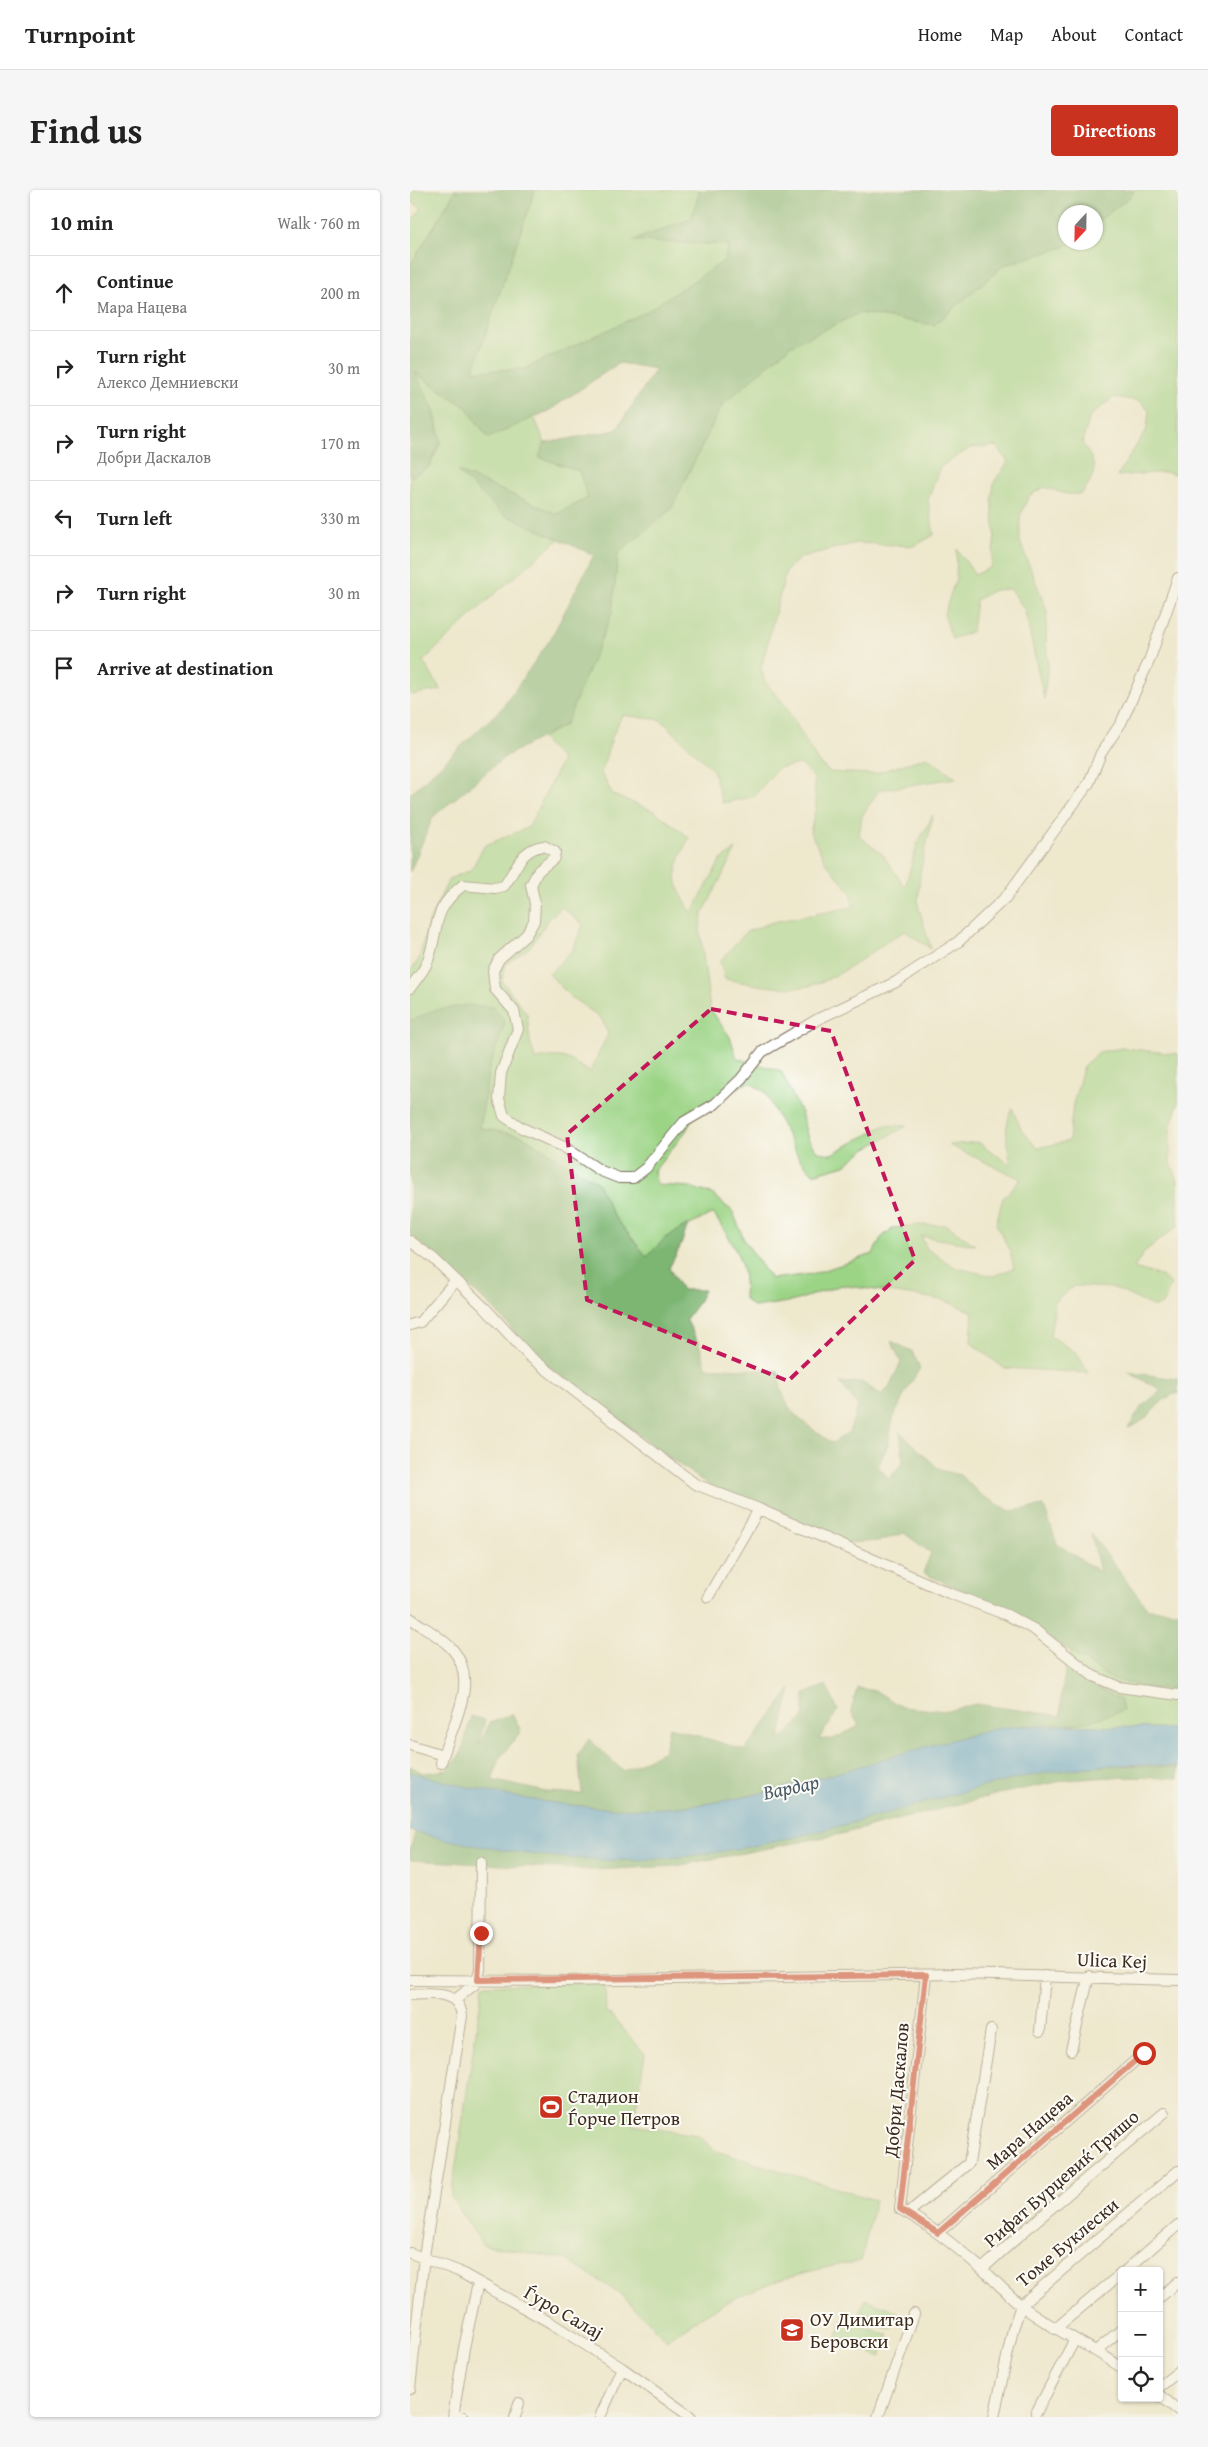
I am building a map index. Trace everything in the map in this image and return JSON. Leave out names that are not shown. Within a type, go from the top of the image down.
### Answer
[{"type":"street","points":[[410,988],[426,965],[442,906],[450,896],[463,885],[495,888],[504,886],[517,861],[530,850],[544,846],[555,852],[554,858],[538,871],[531,886],[535,904],[534,920],[526,935],[499,959],[493,972],[495,989],[514,1011],[518,1029],[501,1073],[500,1100],[504,1116],[522,1128],[564,1147],[601,1171],[619,1178],[633,1178],[646,1168],[684,1122],[715,1104],[741,1079],[762,1052],[818,1019],[896,982],[958,942],[1006,897],[1089,783],[1101,754],[1121,723],[1148,661],[1178,578]]},
{"type":"street","points":[[410,1241],[433,1258],[485,1308],[529,1356],[695,1484],[759,1509],[902,1574],[1007,1615],[1052,1642],[1093,1676],[1119,1687],[1178,1695]]},
{"type":"street","points":[[410,1325],[420,1322],[455,1281]]},
{"type":"street","points":[[708,1598],[759,1509]]},
{"type":"street","points":[[410,1618],[453,1650],[465,1681],[458,1716],[442,1759],[410,1745]]},
{"type":"street","points":[[455,2000],[470,1990],[478,1980],[481,1956],[481,1862]]},
{"type":"street","name":"Ulica Kej","points":[[410,1980],[926,1975],[1089,1976],[1178,1980]]},
{"type":"street","name":"Добри Даскалов","points":[[904,2211],[926,1975]]},
{"type":"street","points":[[1040,2031],[1045,1976]]},
{"type":"street","points":[[1070,2050],[1089,1976]]},
{"type":"street","points":[[410,1994],[441,1994],[455,2000],[460,2007],[461,2021],[424,2256],[410,2389]]},
{"type":"street","points":[[991,2030],[969,2163],[904,2211],[938,2233],[982,2269],[1021,2305],[1055,2329],[1097,2350],[1118,2365]]},
{"type":"street","name":"Мара Нацева","points":[[938,2233],[1144,2053]]},
{"type":"street","name":"Рифат Бурџевиќ Тришо","points":[[982,2269],[1164,2113]]},
{"type":"street","name":"Томе Буклески","points":[[994,2417],[1013,2329],[1021,2305],[1178,2171]]},
{"type":"street","points":[[1129,2267],[1178,2226]]},
{"type":"street","name":"Ѓуро Салај","points":[[410,2252],[424,2256],[478,2283],[551,2323],[622,2368],[691,2417]]},
{"type":"street","points":[[1055,2329],[1118,2276]]},
{"type":"street","points":[[1163,2295],[1178,2282]]},
{"type":"street","points":[[457,2416],[464,2348],[478,2283]]},
{"type":"street","points":[[878,2417],[914,2314]]},
{"type":"street","points":[[1097,2350],[1118,2332]]},
{"type":"street","points":[[1036,2413],[1075,2339]]},
{"type":"street","points":[[600,2417],[622,2368]]},
{"type":"street","points":[[1163,2384],[1178,2372]]},
{"type":"street","points":[[1163,2398],[1178,2410]]},
{"type":"street","points":[[515,2417],[519,2403]]},
{"type":"highlighted area","points":[[711,1009],[831,1031],[915,1260],[788,1381],[587,1300],[567,1134]]},
{"type":"green space","points":[[410,190],[456,190],[410,266],[410,223],[422,208],[410,201]]},
{"type":"green space","points":[[456,190],[535,190],[473,371],[524,369],[646,312],[724,261],[729,245],[633,241],[691,219],[700,190],[1133,190],[1132,195],[1103,218],[1103,205],[1058,205],[1058,249],[1004,265],[934,325],[859,313],[790,346],[722,405],[671,509],[618,553],[612,613],[566,724],[506,756],[433,817],[410,872],[410,794],[502,708],[550,640],[594,555],[503,514],[457,471],[557,514],[588,498],[579,471],[539,457],[545,443],[616,430],[656,369],[619,363],[550,410],[488,438],[467,408],[415,372],[434,410],[440,442],[429,467],[410,477],[410,266]]},
{"type":"green space","points":[[535,190],[700,190],[691,219],[634,240],[729,245],[724,261],[647,312],[524,369],[472,371]]},
{"type":"green space","points":[[1133,190],[1178,190],[1178,475],[1166,472],[1117,476],[1147,429],[1149,411],[1140,401],[1114,397],[1090,416],[1082,443],[1091,457],[1094,468],[1091,480],[1081,494],[1066,494],[1044,487],[1029,496],[1020,516],[1020,542],[1047,611],[1046,642],[1048,663],[1044,699],[1025,611],[1011,589],[994,590],[976,600],[972,632],[952,639],[944,614],[956,578],[957,549],[975,575],[991,567],[995,536],[992,499],[994,482],[1008,462],[996,446],[970,448],[940,467],[928,500],[934,535],[914,546],[856,543],[801,557],[786,571],[761,668],[765,682],[785,705],[818,762],[830,772],[873,774],[927,757],[956,778],[879,790],[862,816],[859,836],[883,855],[905,887],[917,845],[933,815],[920,873],[918,905],[931,949],[905,931],[851,967],[828,979],[805,987],[782,988],[725,979],[720,961],[746,932],[773,922],[853,907],[851,892],[826,863],[810,832],[816,807],[814,778],[801,764],[778,768],[753,797],[722,803],[713,770],[661,720],[622,715],[612,737],[601,773],[613,795],[654,811],[689,837],[677,867],[676,875],[680,892],[692,913],[720,861],[736,849],[702,915],[700,930],[710,1009],[730,1037],[737,1058],[781,1071],[801,1113],[808,1139],[818,1152],[832,1154],[885,1125],[907,1126],[865,1149],[845,1165],[813,1174],[799,1158],[765,1092],[749,1082],[698,1108],[686,1131],[654,1171],[657,1185],[689,1187],[712,1194],[733,1212],[744,1240],[771,1279],[813,1274],[873,1254],[881,1238],[893,1228],[918,1225],[947,1225],[975,1245],[921,1236],[927,1249],[956,1268],[993,1276],[1014,1268],[1010,1251],[996,1224],[1003,1198],[1021,1179],[949,1145],[978,1142],[1011,1165],[1007,1143],[1007,1123],[1012,1108],[1021,1129],[1037,1148],[1069,1141],[1073,1104],[1084,1065],[1099,1052],[1122,1048],[1178,1054],[1178,1103],[1170,1128],[1170,1161],[1178,1181],[1178,1226],[1145,1251],[1134,1268],[1161,1276],[1171,1284],[1162,1305],[1154,1307],[1114,1288],[1074,1286],[1055,1301],[1050,1336],[1077,1353],[1088,1373],[1004,1368],[971,1343],[973,1312],[943,1300],[842,1285],[794,1301],[754,1307],[744,1299],[743,1273],[737,1253],[713,1213],[665,1238],[648,1258],[613,1215],[597,1182],[522,1136],[480,1128],[489,1068],[505,1022],[410,1021],[410,972],[419,959],[428,923],[449,879],[471,870],[484,846],[529,827],[562,760],[541,738],[565,725],[612,613],[618,553],[671,509],[722,405],[790,346],[859,313],[934,325],[1004,265],[1058,249],[1103,250],[1103,218],[1132,195]],"holes":[[[562,907],[583,925],[573,949],[549,974],[571,997],[601,1018],[608,1034],[590,1072],[565,1058],[535,1059],[530,1041],[527,1014],[502,981],[506,964],[529,948],[548,920]]]},
{"type":"green space","points":[[414,372],[467,408],[488,438],[534,417],[545,443],[539,457],[579,471],[588,498],[557,514],[459,472],[503,514],[559,539],[491,597],[423,661],[441,690],[410,695],[410,477],[429,467],[441,442],[434,410]]},
{"type":"green space","points":[[467,1005],[493,1007],[505,1022],[489,1068],[480,1128],[522,1136],[597,1182],[613,1215],[647,1257],[665,1238],[688,1224],[681,1245],[669,1268],[682,1290],[704,1290],[686,1319],[701,1349],[706,1367],[778,1371],[784,1397],[795,1414],[832,1443],[849,1432],[858,1406],[840,1383],[861,1382],[881,1394],[889,1388],[901,1362],[891,1341],[912,1351],[920,1368],[905,1393],[893,1419],[888,1445],[878,1466],[889,1479],[903,1462],[900,1432],[940,1470],[960,1475],[981,1495],[1011,1511],[1044,1506],[1057,1544],[1100,1572],[1091,1534],[1148,1609],[1178,1611],[1178,1688],[1152,1688],[1113,1680],[1028,1623],[997,1605],[923,1573],[931,1553],[904,1533],[880,1541],[846,1543],[755,1501],[713,1488],[665,1455],[535,1356],[494,1309],[410,1234],[410,1021],[432,1011]]},
{"type":"green space","points":[[1127,1372],[1178,1379],[1178,1393],[1164,1400],[1143,1420],[1128,1428],[1142,1406],[1162,1390]]},
{"type":"green space","points":[[1071,1652],[1152,1688],[1178,1688],[1178,1729],[1066,1725],[1103,1717],[1121,1700],[1087,1683],[1067,1663]]},
{"type":"green space","points":[[1067,1663],[1087,1683],[1121,1700],[1123,1710],[1079,1723],[1056,1726],[1020,1726],[993,1730],[797,1785],[718,1802],[645,1809],[577,1806],[509,1796],[410,1772],[410,1766],[423,1773],[447,1770],[462,1752],[471,1716],[485,1720],[478,1746],[490,1723],[512,1714],[521,1731],[499,1760],[492,1780],[546,1792],[582,1794],[578,1755],[589,1739],[623,1771],[664,1751],[669,1727],[745,1750],[791,1689],[779,1741],[803,1718],[805,1694],[826,1685],[838,1710],[819,1739],[833,1739],[859,1726],[851,1711],[857,1688],[876,1691],[902,1707],[947,1711],[976,1704],[1061,1716],[1061,1695]]},
{"type":"green space","points":[[1113,1765],[1178,1767],[1178,1778],[1113,1777],[1067,1780],[1003,1793],[841,1834],[676,1866],[592,1870],[410,1860],[410,1849],[416,1832],[509,1850],[572,1858],[635,1860],[700,1854],[797,1836],[1024,1776],[1057,1770]]},
{"type":"green space","points":[[605,1983],[606,2014],[611,2015],[645,2054],[633,2125],[697,2135],[716,2151],[875,2200],[861,2261],[781,2279],[714,2309],[666,2340],[624,2297],[568,2260],[482,2244],[451,2197],[483,1985]]},
{"type":"green space","points":[[865,2299],[897,2311],[891,2329],[858,2317]]},
{"type":"green space","points":[[843,2319],[888,2335],[881,2357],[835,2341]]},
{"type":"water","name":"Вардар","points":[[1066,1725],[1178,1729],[1178,1767],[1094,1766],[1053,1772],[972,1790],[783,1840],[713,1853],[667,1858],[603,1860],[537,1855],[472,1845],[410,1831],[410,1772],[475,1789],[543,1802],[612,1808],[646,1809],[679,1807],[772,1791],[994,1729],[1016,1726]]},
{"type":"place","name":"Стадион Ѓорче Петров","points":[[551,2107]]},
{"type":"place","name":"ОУ Димитар Беровски","points":[[792,2330]]},
{"type":"route","points":[[481,1933],[478,1980],[563,1981],[689,1977],[771,1978],[926,1975],[906,2173],[900,2209],[938,2233],[1144,2053]]}]
